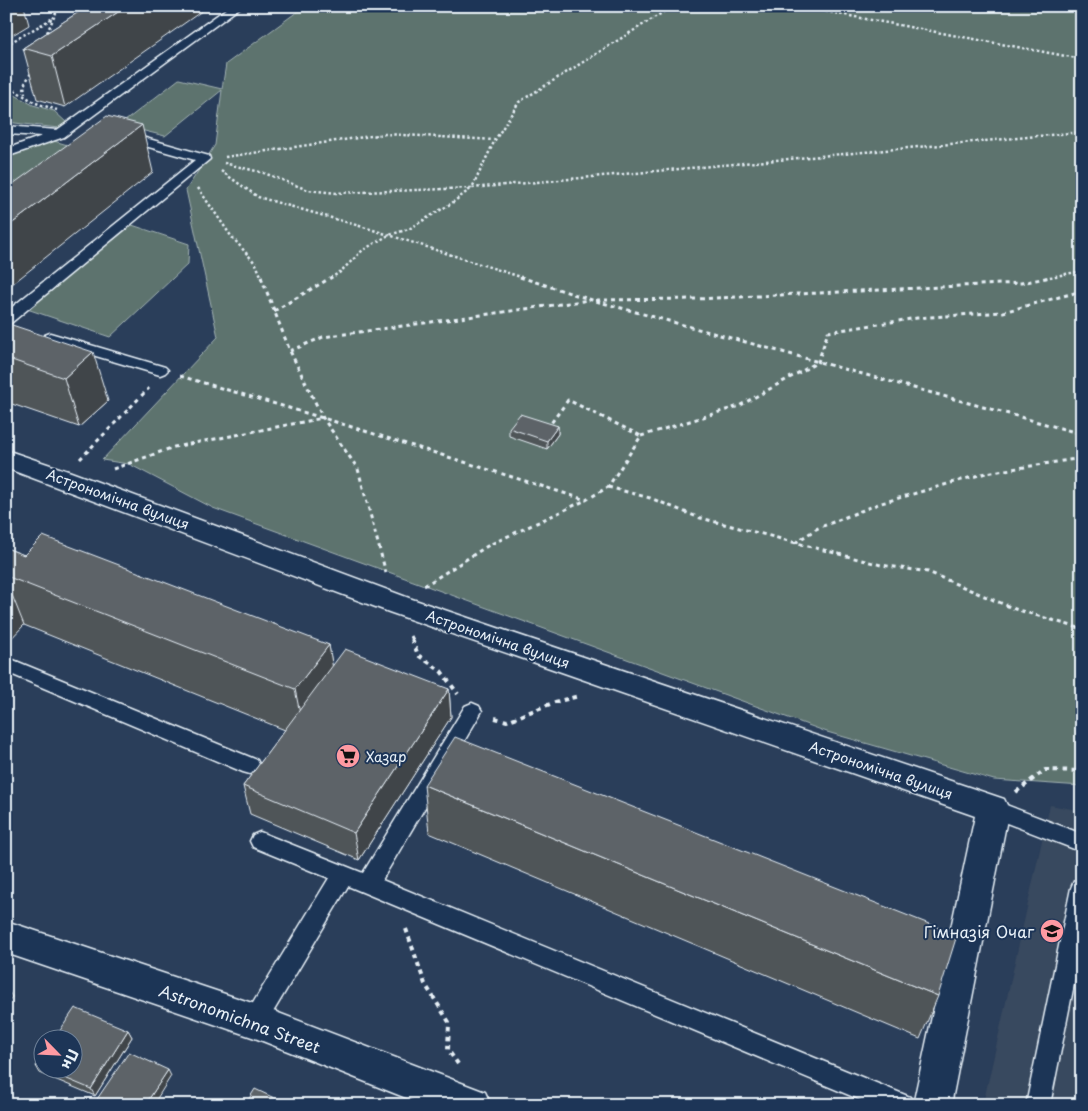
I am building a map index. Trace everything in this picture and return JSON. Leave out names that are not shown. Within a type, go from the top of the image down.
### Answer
[{"type":"street","name":"Астрономічна вулиця","points":[[6,459],[62,478],[399,605],[993,808]]},
{"type":"street","points":[[932,1105],[993,808]]},
{"type":"street","name":"Astronomichna Street","points":[[6,937],[255,1021],[472,1105]]},
{"type":"lane","points":[[6,130],[60,134],[238,6]]},
{"type":"lane","points":[[6,153],[60,134],[90,126]]},
{"type":"lane","points":[[109,132],[204,159]]},
{"type":"lane","points":[[9,325],[204,159]]},
{"type":"lane","points":[[35,334],[163,371]]},
{"type":"lane","points":[[6,664],[250,766]]},
{"type":"lane","points":[[368,884],[472,711]]},
{"type":"lane","points":[[993,808],[1082,843]]},
{"type":"lane","points":[[260,841],[902,1105]]},
{"type":"lane","points":[[255,1021],[343,874]]},
{"type":"lane","points":[[1038,1105],[1082,888]]},
{"type":"path","points":[[43,44],[59,6]]},
{"type":"path","points":[[274,311],[338,273],[363,250],[389,235],[409,229],[452,203],[472,188],[495,140],[520,102],[673,6]]},
{"type":"path","points":[[796,6],[1082,59]]},
{"type":"path","points":[[6,45],[54,17]]},
{"type":"path","points":[[25,95],[24,85],[32,72]]},
{"type":"path","points":[[204,159],[264,172],[308,190],[336,193],[472,188],[1082,132]]},
{"type":"path","points":[[204,159],[277,151],[385,134],[495,140]]},
{"type":"path","points":[[204,159],[258,197],[389,235],[592,300],[1082,434]]},
{"type":"path","points":[[187,173],[231,236],[256,264],[290,350],[324,418],[358,469],[380,545],[386,574],[418,655],[440,671],[472,711],[507,721],[555,702],[627,683]]},
{"type":"path","points":[[290,350],[323,337],[442,319],[592,300],[697,299],[1021,282],[1082,271]]},
{"type":"path","points":[[399,605],[428,583],[489,545],[586,500],[608,487],[641,436],[740,406],[818,362],[828,332],[917,318],[1003,312],[1082,291]]},
{"type":"path","points":[[62,478],[163,371],[324,418],[586,500]]},
{"type":"path","points":[[545,430],[568,400],[641,436]]},
{"type":"path","points":[[62,478],[106,472],[174,447],[324,418]]},
{"type":"path","points":[[795,543],[816,529],[878,504],[986,472],[1082,458]]},
{"type":"path","points":[[608,487],[650,498],[697,517],[881,565],[928,572],[1015,609],[1082,629]]},
{"type":"path","points":[[993,808],[1045,770],[1082,771]]},
{"type":"path","points":[[405,927],[425,984],[449,1022],[448,1050],[460,1066]]},
{"type":"shaded area","name":"Гімназія Очаг","points":[[1050,805],[1082,811],[1082,1105],[983,1105]]},
{"type":"green space","points":[[305,6],[1082,6],[1082,786],[994,780],[827,732],[213,508],[129,464],[102,460],[218,337],[186,190],[215,145],[222,90],[165,136],[120,125],[179,79],[222,89],[226,64]]},
{"type":"green space","points":[[6,90],[33,105],[54,111],[67,123],[59,128],[6,122]]},
{"type":"green space","points":[[54,141],[102,155],[6,230],[6,159],[26,144]]},
{"type":"green space","points":[[132,225],[189,244],[188,264],[110,337],[27,309]]},
{"type":"building","points":[[88,6],[127,6],[52,56],[23,48]]},
{"type":"building","points":[[107,116],[142,125],[6,228],[6,189]]},
{"type":"building","points":[[6,323],[93,352],[64,378],[6,358]]},
{"type":"building","points":[[520,414],[558,426],[547,441],[509,428]]},
{"type":"building","points":[[43,536],[329,645],[295,689],[6,576],[6,548],[24,555]]},
{"type":"building","points":[[345,649],[449,689],[354,833],[243,786]]},
{"type":"building","points":[[455,737],[957,935],[938,996],[424,785]]},
{"type":"building","points":[[75,1008],[128,1030],[91,1089],[65,1078],[82,1078],[82,1028],[62,1028]]},
{"type":"building","points":[[129,1052],[168,1070],[145,1105],[93,1105]]},
{"type":"building","points":[[255,1089],[289,1105],[245,1105]]},
{"type":"place","name":"Хазар","points":[[348,756]]},
{"type":"place","name":"Гімназія Очаг","points":[[1052,931]]}]
